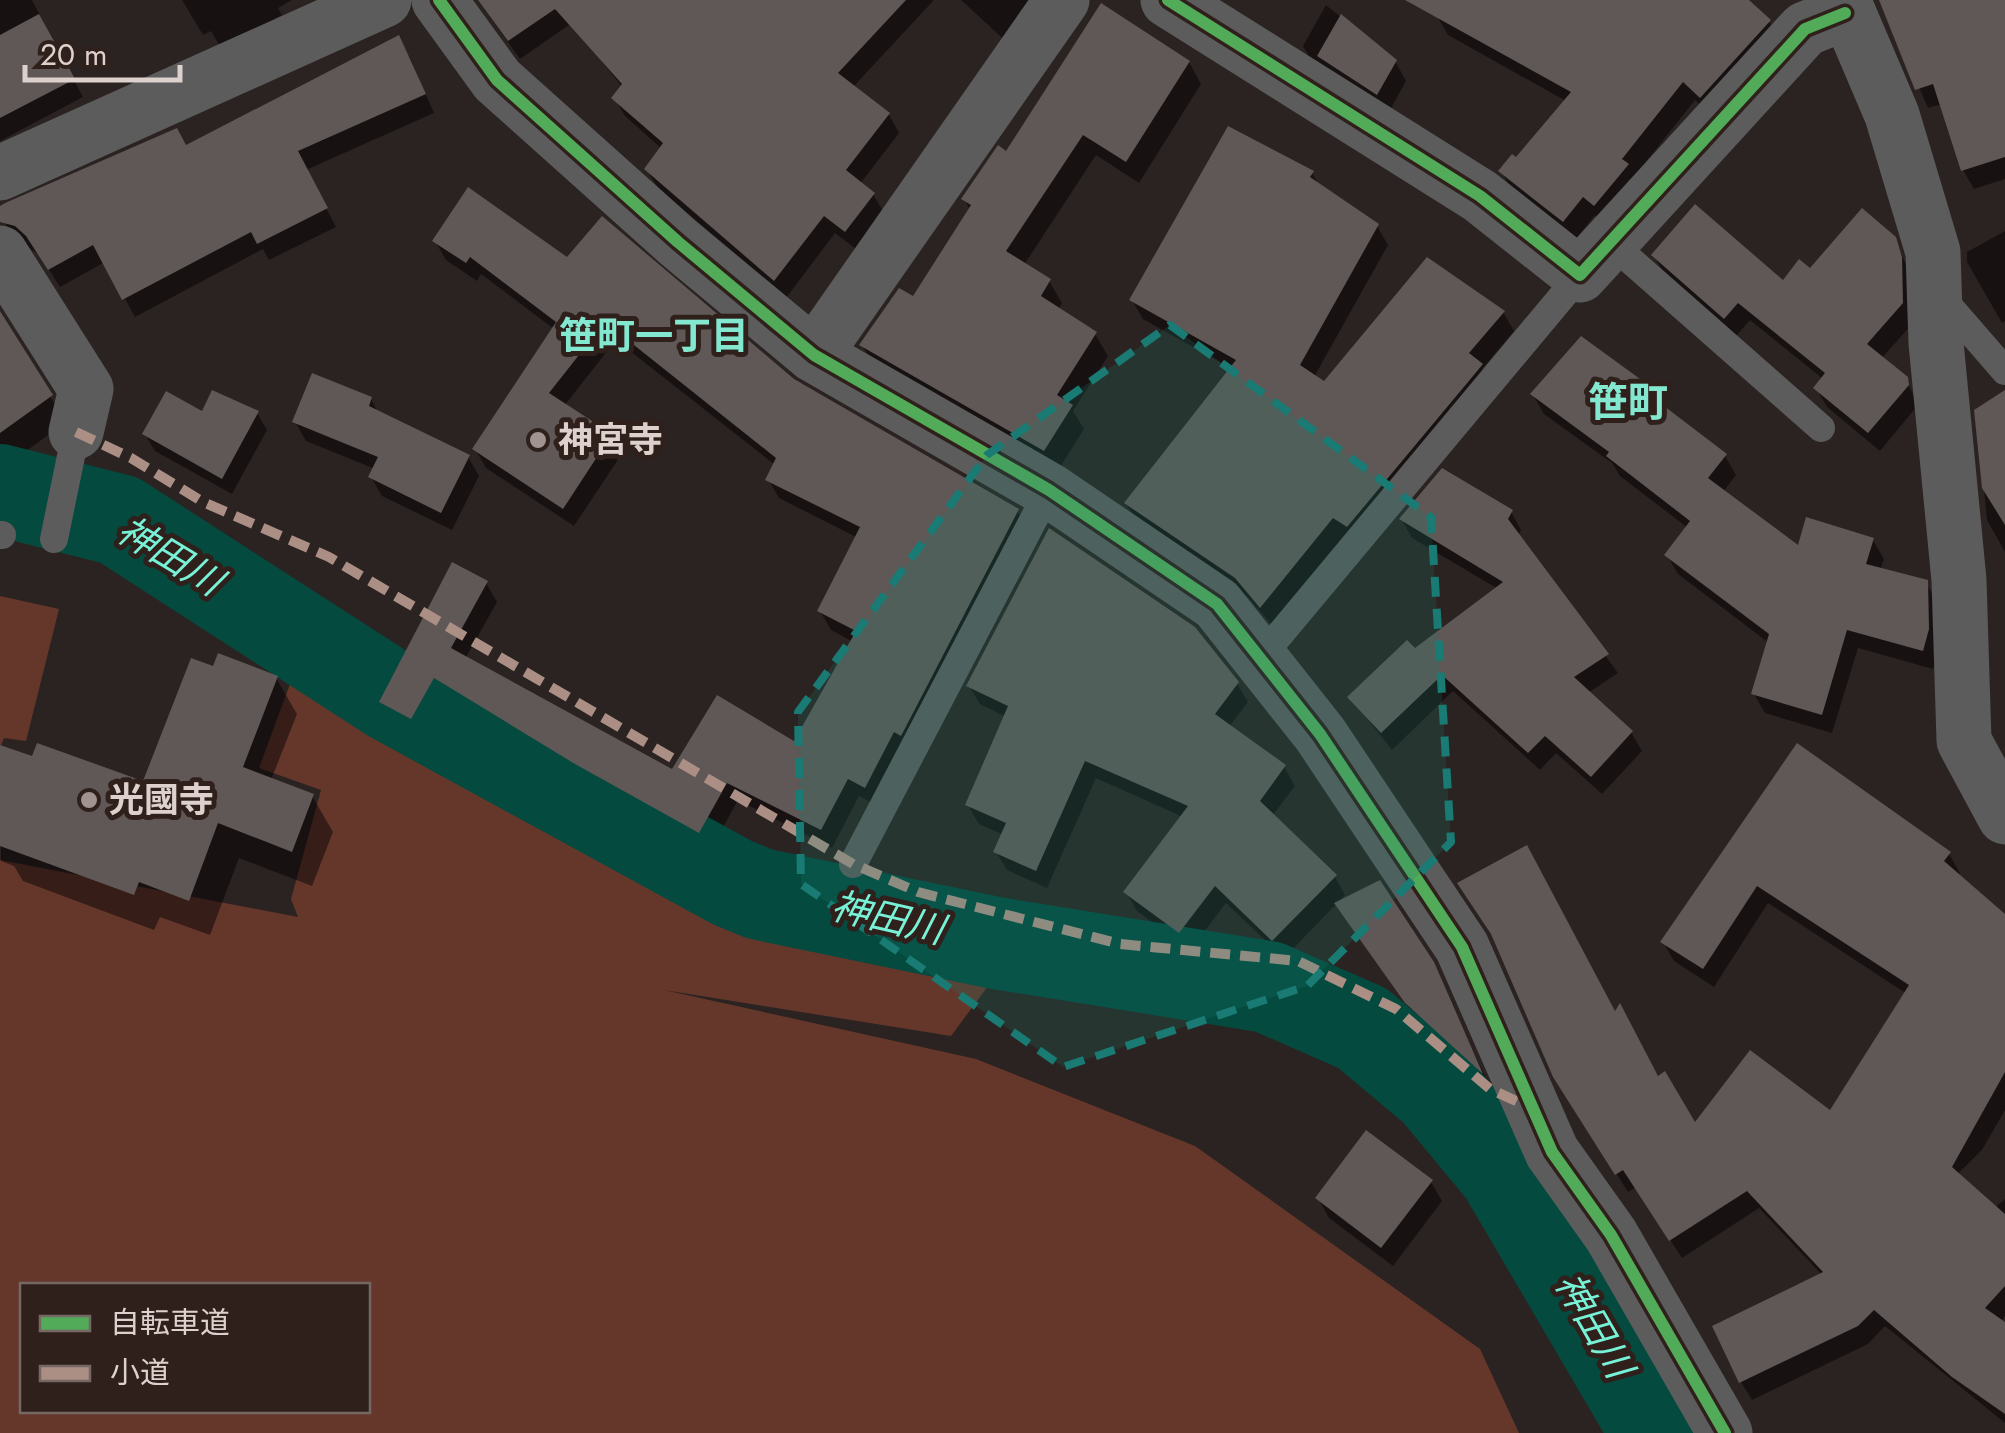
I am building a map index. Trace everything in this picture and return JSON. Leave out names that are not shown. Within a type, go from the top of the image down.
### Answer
[{"type":"street","points":[[0,173],[384,0]]},
{"type":"street","points":[[439,0],[497,80],[678,242],[814,355],[1049,490],[1217,604],[1320,734],[1462,947],[1552,1152],[1611,1235],[1725,1433]]},
{"type":"street","points":[[814,355],[1062,0]]},
{"type":"street","points":[[1168,0],[1480,196],[1596,260],[1805,29],[1844,7],[1892,115],[1933,252],[1959,580],[1964,741],[2005,817]]},
{"type":"street","points":[[0,253],[86,389],[72,449]]},
{"type":"lane","points":[[1261,656],[1596,260],[1821,428]]},
{"type":"lane","points":[[1935,290],[2005,371]]},
{"type":"lane","points":[[54,538],[72,449]]},
{"type":"lane","points":[[853,864],[1049,490]]},
{"type":"highlighted area","points":[[1170,325],[1431,517],[1451,842],[1307,986],[1063,1067],[801,884],[798,712],[987,455]]},
{"type":"shaded area","points":[[0,596],[59,609],[26,741],[4,738],[0,748]]},
{"type":"shaded area","points":[[293,676],[625,870],[994,978],[951,1036],[664,990],[976,1059],[1195,1146],[1480,1349],[1519,1433],[0,1433],[0,860],[298,917],[291,899],[321,790],[259,768]]},
{"type":"building","points":[[478,0],[906,0],[838,73],[890,113],[846,170],[875,193],[845,232],[824,216],[774,281],[644,169],[663,143],[611,98],[622,84],[555,9],[508,41]]},
{"type":"building","points":[[1405,0],[1749,0],[1771,20],[1700,98],[1683,82],[1622,159],[1629,164],[1594,206],[1583,197],[1563,222],[1498,171],[1512,154],[1516,157],[1571,92]]},
{"type":"building","points":[[1879,0],[2005,0],[2005,157],[1961,171],[1933,84],[1915,90]]},
{"type":"building","points":[[1101,3],[1190,61],[1126,162],[1083,135],[1006,251],[1051,279],[1041,296],[1097,332],[1057,395],[1073,405],[1044,451],[859,345],[899,288],[913,296],[971,205],[961,199],[998,145],[1006,151]]},
{"type":"building","points":[[39,14],[75,79],[0,118],[0,35]]},
{"type":"building","points":[[1341,14],[1397,60],[1377,95],[1317,56]]},
{"type":"building","points":[[399,35],[426,94],[298,151],[328,208],[257,244],[251,232],[122,300],[93,245],[48,270],[26,236],[15,226],[0,222],[0,206],[5,203],[177,128],[186,145]]},
{"type":"building","points":[[1228,126],[1314,171],[1310,177],[1379,224],[1300,365],[1324,381],[1427,257],[1505,311],[1469,353],[1483,364],[1347,527],[1333,518],[1260,608],[1235,578],[1124,503],[1236,360],[1129,300]]},
{"type":"building","points":[[468,187],[567,257],[602,216],[794,379],[1019,509],[901,736],[894,732],[865,788],[848,779],[821,830],[727,783],[699,833],[575,764],[434,678],[411,719],[379,702],[452,562],[488,581],[451,648],[672,769],[717,695],[794,741],[856,631],[817,611],[860,527],[765,480],[776,458],[605,322],[549,393],[612,434],[563,509],[472,449],[556,322],[470,257],[466,263],[432,241]]},
{"type":"building","points":[[1695,204],[1783,280],[1799,259],[1810,268],[1862,208],[1896,237],[1902,257],[1903,303],[1867,344],[1908,377],[1909,385],[1868,433],[1813,388],[1825,373],[1738,303],[1724,319],[1651,255]]},
{"type":"building","points":[[0,311],[53,395],[0,433]]},
{"type":"building","points":[[1581,336],[1647,384],[1643,390],[1727,454],[1708,478],[1798,545],[1806,517],[1874,538],[1866,564],[1928,580],[1929,629],[1923,651],[1847,630],[1822,715],[1751,694],[1769,634],[1664,555],[1690,521],[1606,456],[1609,452],[1530,394]]},
{"type":"building","points":[[312,373],[372,397],[369,406],[470,455],[441,513],[368,477],[378,457],[292,422]]},
{"type":"building","points":[[212,390],[259,411],[222,479],[142,434],[166,391],[202,411]]},
{"type":"building","points":[[2005,390],[2005,525],[1982,488],[1974,410]]},
{"type":"building","points":[[1442,468],[1513,510],[1508,519],[1609,654],[1574,677],[1633,731],[1591,777],[1545,736],[1528,753],[1442,675],[1381,733],[1347,697],[1407,640],[1415,648],[1503,582],[1399,519]]},
{"type":"building","points":[[1049,528],[1195,627],[1239,682],[1215,714],[1286,765],[1260,801],[1337,875],[1272,941],[1215,886],[1179,933],[1123,892],[1188,806],[1085,761],[1036,871],[993,852],[1006,823],[965,805],[1008,706],[966,686]]},
{"type":"building","points":[[218,653],[278,676],[243,767],[314,794],[292,852],[218,823],[189,901],[139,882],[134,895],[0,846],[0,745],[32,756],[37,743],[143,781],[191,658],[213,666]]},
{"type":"building","points":[[1797,743],[1951,852],[1944,861],[2005,914],[2005,1072],[1952,1167],[2005,1214],[2005,1286],[1985,1308],[2005,1322],[2005,1414],[1952,1377],[1874,1310],[1858,1326],[1739,1383],[1712,1326],[1823,1272],[1747,1191],[1669,1241],[1623,1170],[1615,1175],[1553,1077],[1491,934],[1457,883],[1527,845],[1615,1011],[1620,1003],[1658,1076],[1665,1071],[1695,1122],[1750,1050],[1830,1110],[1909,985],[1757,886],[1703,969],[1660,942]]},
{"type":"building","points":[[1380,880],[1434,962],[1483,1074],[1405,1003],[1334,903]]},
{"type":"building","points":[[1366,1130],[1433,1180],[1381,1248],[1315,1198]]},
{"type":"waterway","name":"神田川","points":[[0,490],[119,520],[393,697],[733,883],[760,894],[996,943],[1268,987],[1362,1028],[1436,1090],[1504,1172],[1657,1433]]},
{"type":"marked path","points":[[76,432],[131,458],[203,502],[329,557],[853,864],[918,892],[1120,944],[1298,961],[1396,1009],[1490,1089],[1531,1108]]},
{"type":"cycle path","points":[[439,0],[497,80],[678,242],[814,355],[1049,490],[1217,604],[1320,734],[1462,947],[1552,1152],[1611,1235],[1725,1433]]},
{"type":"cycle path","points":[[1168,0],[1480,196],[1580,275],[1805,29],[1845,13]]},
{"type":"place","name":"神宮寺","points":[[538,440]]},
{"type":"place","name":"光國寺","points":[[89,800]]},
{"type":"district","name":"笹町一丁目","points":[[654,336]]},
{"type":"district","name":"笹町","points":[[1628,402]]}]
